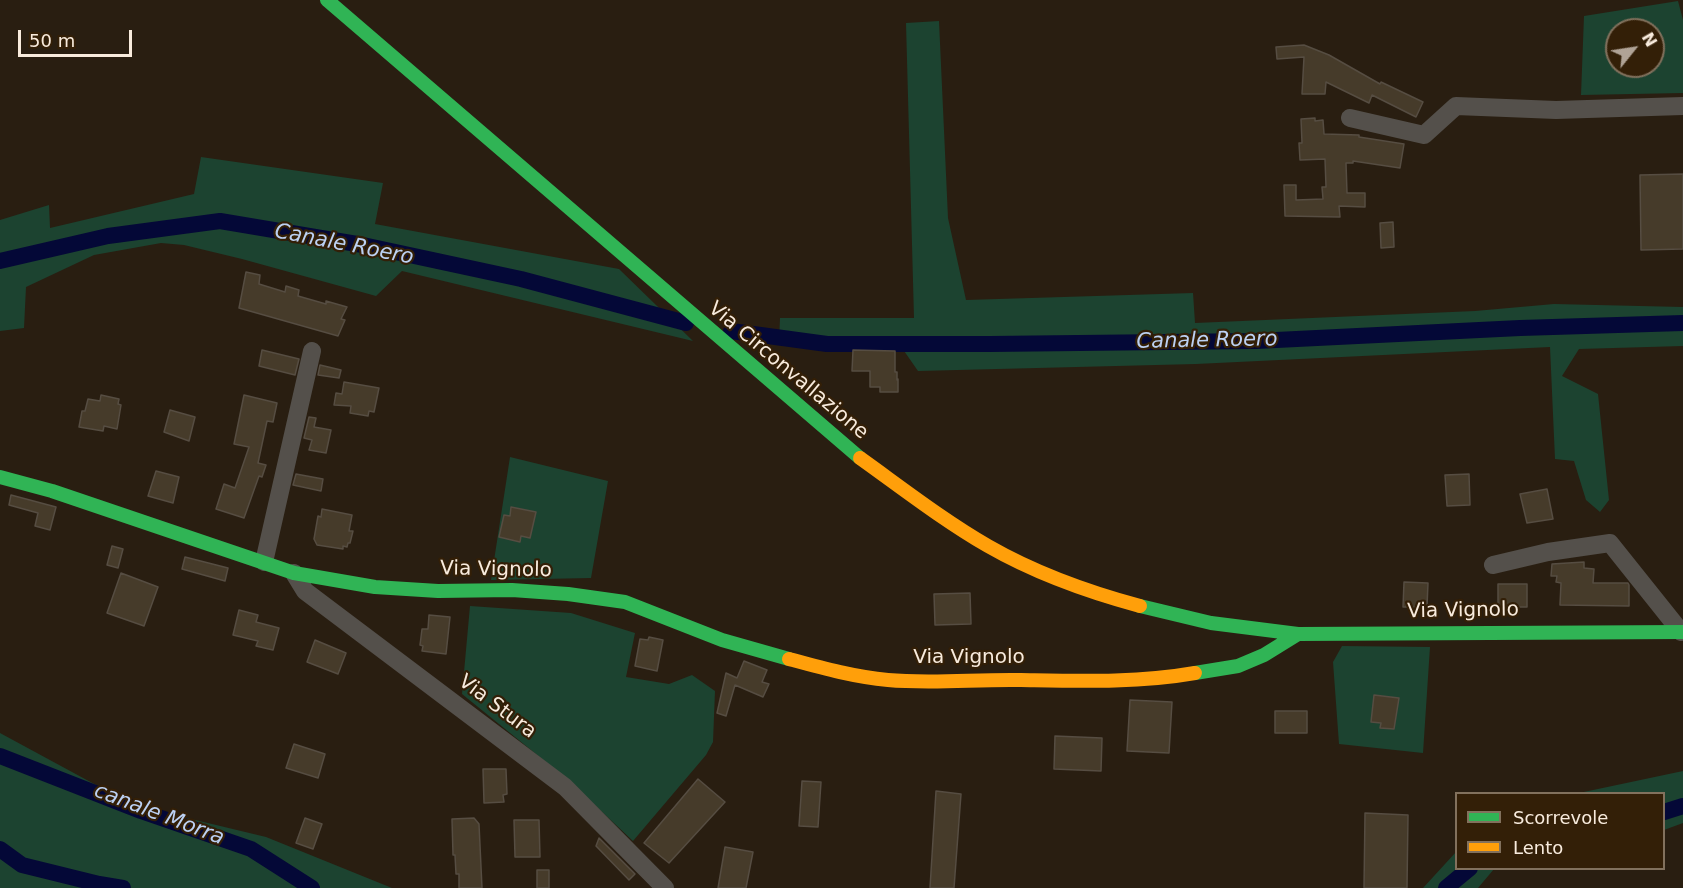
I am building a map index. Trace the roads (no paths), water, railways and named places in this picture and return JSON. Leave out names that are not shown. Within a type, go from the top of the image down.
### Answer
[{"type":"main road","name":"Via Circonvallazione","points":[[327,0],[848,449],[940,517],[989,548],[1052,577],[1100,594],[1211,623],[1298,634]]},
{"type":"main road","name":"Via Vignolo","points":[[0,477],[52,491],[294,573],[375,587],[438,591],[512,590],[568,594],[625,602],[722,640],[837,672],[898,681],[1105,682],[1186,675],[1238,666],[1264,655],[1298,634],[1682,632]]},
{"type":"street","points":[[1350,118],[1424,135],[1456,106],[1556,110],[1683,106]]},
{"type":"street","points":[[264,562],[312,351]]},
{"type":"street","name":"Via Vignolo","points":[[1493,565],[1548,552],[1610,543],[1682,632]]},
{"type":"street","name":"Via Stura","points":[[294,573],[305,591],[565,787],[665,888]]},
{"type":"waterway","name":"Canale Roero","points":[[0,261],[108,236],[220,221],[363,245],[521,279],[686,323]]},
{"type":"waterway","name":"Canale Roero","points":[[731,331],[827,344],[990,344],[1256,341],[1520,328],[1683,323]]},
{"type":"waterway","name":"canale Morra","points":[[0,756],[141,811],[251,849],[312,888]]},
{"type":"waterway","name":"canale Morra","points":[[1665,812],[1683,806]]},
{"type":"waterway","points":[[0,849],[22,865],[123,888]]},
{"type":"waterway","name":"canale Morra","points":[[1446,888],[1468,870]]}]
